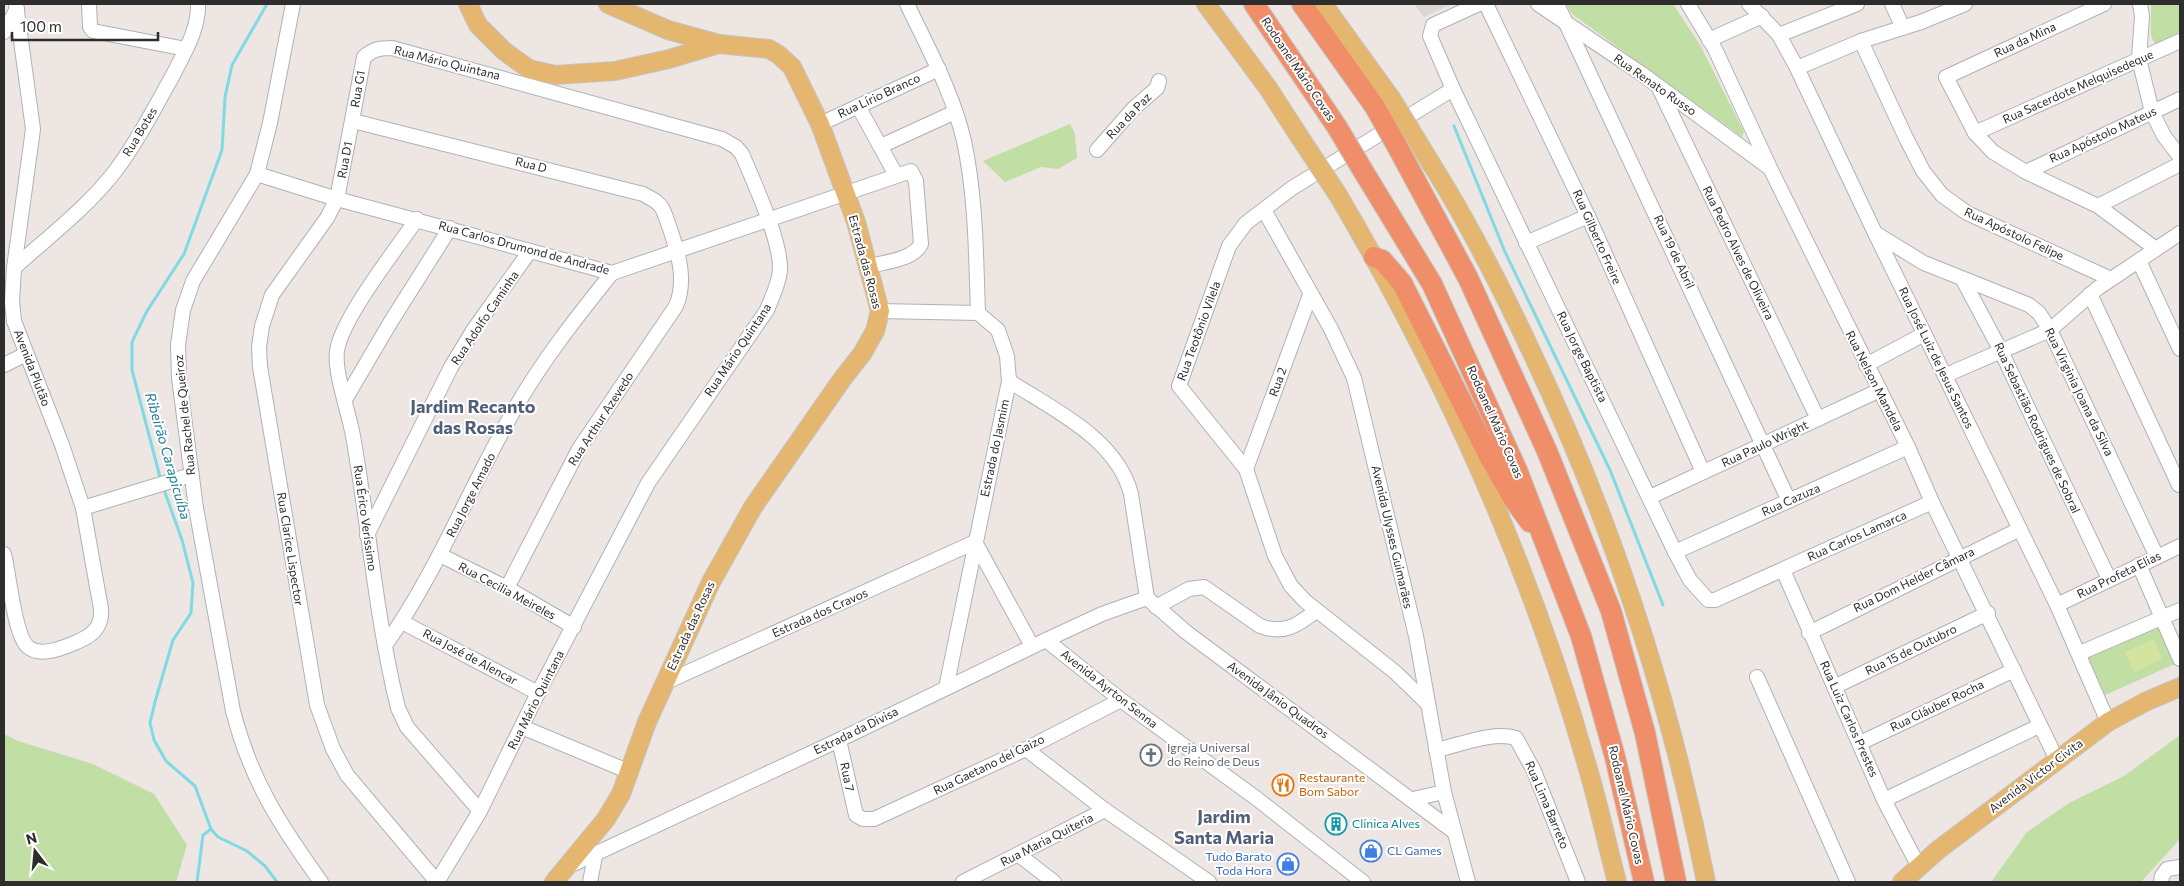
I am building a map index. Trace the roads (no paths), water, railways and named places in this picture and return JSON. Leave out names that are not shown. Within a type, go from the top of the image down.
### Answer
[{"type":"highway","name":"Rodoanel Mário Covas","points":[[1254,4],[1337,127],[1432,284],[1517,470],[1581,636],[1598,694],[1644,882]]},
{"type":"highway","points":[[1302,4],[1383,102],[1397,146],[1468,278],[1547,451],[1605,594],[1645,733],[1676,882]]},
{"type":"highway","points":[[1374,257],[1382,260],[1402,283],[1488,454],[1514,500],[1546,544]]},
{"type":"main road","name":"Estrada das Rosas","points":[[468,4],[478,25],[504,50],[528,69],[555,75],[614,70],[670,59],[719,44],[769,49],[779,55],[792,68],[820,124],[856,222],[880,311],[875,331],[862,354],[843,378],[753,507],[711,582],[647,722],[630,772],[606,819],[554,882]]},
{"type":"main road","points":[[608,4],[668,30],[719,44]]},
{"type":"main road","points":[[1206,4],[1268,88],[1338,195],[1374,257],[1443,389],[1512,548],[1571,713],[1588,769],[1616,882]]},
{"type":"main road","points":[[1323,4],[1383,102],[1432,165],[1474,236],[1520,327],[1562,418],[1599,509],[1632,601],[1661,693],[1686,787],[1706,882]]},
{"type":"main road","name":"Avenida Victor Civita","points":[[1902,882],[2108,722],[2145,702],[2180,687]]},
{"type":"street","points":[[90,4],[90,27],[93,30],[186,49]]},
{"type":"street","name":"Rua Botes","points":[[14,268],[72,218],[115,171],[157,104],[186,49],[196,24],[198,4]]},
{"type":"street","name":"Rua Rachel de Queiroz","points":[[293,4],[270,123],[257,174],[193,281],[182,310],[178,344],[179,378],[191,475],[233,711],[240,738],[260,789],[270,807],[321,882]]},
{"type":"street","points":[[880,311],[978,313],[974,216],[964,141],[939,69],[907,4]]},
{"type":"street","name":"Rua Jorge Baptista","points":[[1479,4],[1433,25],[1430,36],[1526,243],[1690,580],[1708,600],[1715,600],[1783,570]]},
{"type":"street","name":"Rua Gilberto Freire","points":[[1486,4],[1588,216],[1704,472]]},
{"type":"street","name":"Rua Renato Russo","points":[[1538,4],[1770,168]]},
{"type":"street","name":"Rua 19 de Abril","points":[[1558,4],[1789,502]]},
{"type":"street","name":"Rua Nelson Mandela","points":[[1688,4],[1710,40],[1770,168],[1908,447],[1959,559],[1988,614],[2057,760]]},
{"type":"street","name":"Rua José Luiz de Jesus Santos","points":[[1749,4],[1778,35],[1797,68],[1875,233],[1946,375],[2080,653],[2108,722]]},
{"type":"street","points":[[1778,35],[1857,4]]},
{"type":"street","points":[[1892,4],[1903,28]]},
{"type":"street","name":"Rua da Mina","points":[[1975,133],[1946,77],[2104,4]]},
{"type":"street","points":[[2140,4],[2142,16],[2139,59],[2152,112],[2164,136],[2180,157]]},
{"type":"street","points":[[1797,68],[1861,41],[1903,28],[1960,5]]},
{"type":"street","points":[[4,32],[16,6]]},
{"type":"street","name":"Avenida Plutão","points":[[4,554],[15,612],[23,641],[28,647],[42,651],[64,648],[89,637],[101,620],[83,508],[62,446],[14,321],[12,302],[14,268],[33,129],[16,6]]},
{"type":"street","points":[[1710,40],[1762,16]]},
{"type":"street","points":[[4,37],[20,36]]},
{"type":"street","name":"Rua Sacerdote Melquisedeque","points":[[1975,133],[2180,40]]},
{"type":"street","name":"Rua Apóstolo Felipe","points":[[1861,41],[1914,154],[1923,170],[1942,195],[1967,213],[2111,279]]},
{"type":"street","name":"Rua Mário Quintana","points":[[364,57],[371,50],[392,48],[722,139],[736,147],[742,154],[767,219],[779,258],[780,271],[777,287],[767,310],[648,483],[538,693],[480,811],[437,882]]},
{"type":"street","name":"Rua G1","points":[[353,121],[364,57]]},
{"type":"street","name":"Rua Lírio Branco","points":[[820,124],[939,69]]},
{"type":"street","name":"Rua da Paz","points":[[1097,150],[1133,109],[1157,88],[1158,81]]},
{"type":"street","name":"Rua Pedro Alves de Oliveira","points":[[1659,88],[1818,419]]},
{"type":"street","name":"Rua Teotônio Vilela","points":[[1428,704],[1395,672],[1305,602],[1283,574],[1275,556],[1246,469],[1179,386],[1229,246],[1246,223],[1292,188],[1453,89]]},
{"type":"street","name":"Rua Apóstolo Mateus","points":[[2026,172],[2180,98]]},
{"type":"street","points":[[858,106],[896,175],[911,171],[915,176],[921,244],[918,251],[910,255],[869,266]]},
{"type":"street","points":[[881,146],[955,112]]},
{"type":"street","name":"Rua D1","points":[[337,199],[353,121]]},
{"type":"street","name":"Rua D","points":[[353,121],[643,194],[654,200],[662,208],[677,250]]},
{"type":"street","points":[[1975,133],[1993,152],[2026,172],[2098,206],[2156,249]]},
{"type":"street","points":[[2098,206],[2180,164]]},
{"type":"street","name":"Rua Carlos Drumond de Andrade","points":[[257,174],[337,199],[612,273],[896,175]]},
{"type":"street","name":"Rua Clarice Lispector","points":[[337,199],[327,218],[272,296],[262,326],[259,347],[260,367],[317,705],[333,749],[347,775],[437,882]]},
{"type":"street","name":"Avenida Ulysses Guimarães","points":[[1264,210],[1330,330],[1354,378],[1416,636],[1444,792],[1468,882]]},
{"type":"street","points":[[1526,243],[1588,216]]},
{"type":"street","name":"Rua Érico Veríssimo","points":[[417,219],[350,318],[340,337],[337,364],[346,398],[367,535],[398,708],[407,726],[480,811]]},
{"type":"street","points":[[346,398],[399,307],[450,228]]},
{"type":"street","name":"Rua Virginia Joana da Silva","points":[[1875,233],[1924,263],[2029,305],[2040,313],[2050,330],[2157,557]]},
{"type":"street","points":[[1946,375],[2050,330],[2090,294],[2180,233]]},
{"type":"street","points":[[19,235],[29,240],[47,238]]},
{"type":"street","name":"Rua Arthur Azevedo","points":[[507,588],[579,450],[676,306],[681,294],[682,283],[677,250]]},
{"type":"street","name":"Rua Adolfo Caminha","points":[[367,535],[451,367],[474,329],[530,251]]},
{"type":"street","points":[[2139,261],[2180,349]]},
{"type":"street","name":"Rua Jorge Amado","points":[[386,644],[402,622],[440,555],[512,413],[563,335],[612,273]]},
{"type":"street","name":"Rua Sebastião Rodrigues de Sobral","points":[[1963,280],[2001,351],[2109,579]]},
{"type":"street","points":[[2090,294],[2179,486]]},
{"type":"street","name":"Rua 2","points":[[1246,469],[1310,295]]},
{"type":"street","name":"Estrada do Jasmim","points":[[946,688],[1009,380],[1007,356],[998,330],[978,313]]},
{"type":"street","points":[[1866,365],[1924,334]]},
{"type":"street","points":[[4,365],[26,354]]},
{"type":"street","points":[[1009,380],[1089,434],[1106,448],[1119,465],[1127,480],[1131,494],[1152,602]]},
{"type":"street","name":"Rua Paulo Wright","points":[[1650,497],[1880,390]]},
{"type":"street","name":"Rua Cazuza","points":[[1675,552],[1908,447]]},
{"type":"street","points":[[83,508],[191,475]]},
{"type":"street","points":[[362,496],[388,493]]},
{"type":"street","name":"Rua Carlos Lamarca","points":[[1783,570],[1932,502]]},
{"type":"street","name":"Rua Dom Helder Câmara","points":[[1809,632],[2020,529]]},
{"type":"street","points":[[975,542],[1032,646]]},
{"type":"street","name":"Estrada dos Cravos","points":[[664,683],[975,542]]},
{"type":"street","name":"Rua Profeta Elias","points":[[2057,605],[2180,546]]},
{"type":"street","name":"Rua Cecilia Meireles","points":[[440,555],[507,588],[574,627]]},
{"type":"street","points":[[2139,565],[2180,659]]},
{"type":"street","name":"Rua Luiz Carlos Prestes","points":[[1783,570],[1884,800],[1919,867]]},
{"type":"street","name":"Estrada da Divisa","points":[[566,867],[595,856],[1102,614],[1152,602],[1196,586],[1204,587],[1260,626],[1271,630],[1284,630],[1295,626],[1316,611]]},
{"type":"street","name":"Avenida Jânio Quadros","points":[[1152,602],[1186,632],[1453,831]]},
{"type":"street","points":[[2080,653],[2180,610]]},
{"type":"street","name":"Rua 15 de Outubro","points":[[1834,687],[1988,614]]},
{"type":"street","name":"Rua José de Alencar","points":[[402,622],[538,693]]},
{"type":"street","name":"Avenida Ayrton Senna","points":[[1046,640],[1121,700],[1256,798],[1363,882]]},
{"type":"street","points":[[1395,672],[1421,670]]},
{"type":"street","name":"Rua Gláuber Rocha","points":[[1860,743],[2014,670]]},
{"type":"street","points":[[1757,677],[1848,882]]},
{"type":"street","name":"Rua Gaetano del Gaizo","points":[[856,815],[863,819],[874,819],[889,814],[1121,700]]},
{"type":"street","points":[[1884,800],[2040,726]]},
{"type":"street","points":[[522,727],[630,772]]},
{"type":"street","name":"Rua Lima Barreto","points":[[1436,750],[1508,735],[1516,738],[1524,750],[1578,882]]},
{"type":"street","name":"Rua 7","points":[[839,740],[856,815]]},
{"type":"street","points":[[1026,748],[1105,810],[1209,882]]},
{"type":"street","points":[[1413,800],[1444,792]]},
{"type":"street","name":"Rua Maria Quiteria","points":[[963,882],[1105,810]]},
{"type":"street","points":[[1019,855],[1054,882]]},
{"type":"street","points":[[590,882],[595,856]]},
{"type":"street","points":[[2161,881],[2167,869],[2180,867]]},
{"type":"waterway","name":"Ribeirão Carapicuíba","points":[[161,481],[132,370],[132,342],[147,311],[184,254],[222,150],[225,97],[232,65],[267,4]]},
{"type":"waterway","points":[[1454,126],[1505,252],[1610,470],[1663,605]]},
{"type":"waterway","name":"Ribeirão Carapicuíba","points":[[163,487],[182,540],[193,583],[191,613],[173,640],[155,702],[150,723],[154,740],[166,761],[195,786],[211,829],[218,837],[247,851],[265,866],[277,882]]},
{"type":"waterway","points":[[197,882],[203,835],[211,829]]},
{"type":"place","name":"Igreja Universal do Reino de Deus","points":[[1151,755]]},
{"type":"place","name":"Restaurante Bom Sabor","points":[[1283,785]]},
{"type":"place","name":"Clínica Alves","points":[[1336,824]]},
{"type":"place","name":"CL Games","points":[[1371,851]]},
{"type":"place","name":"Tudo Barato Toda Hora","points":[[1288,864]]},
{"type":"district","name":"Jardim Recanto das Rosas","points":[[473,417]]},
{"type":"district","name":"Jardim Santa Maria","points":[[1224,828]]}]
